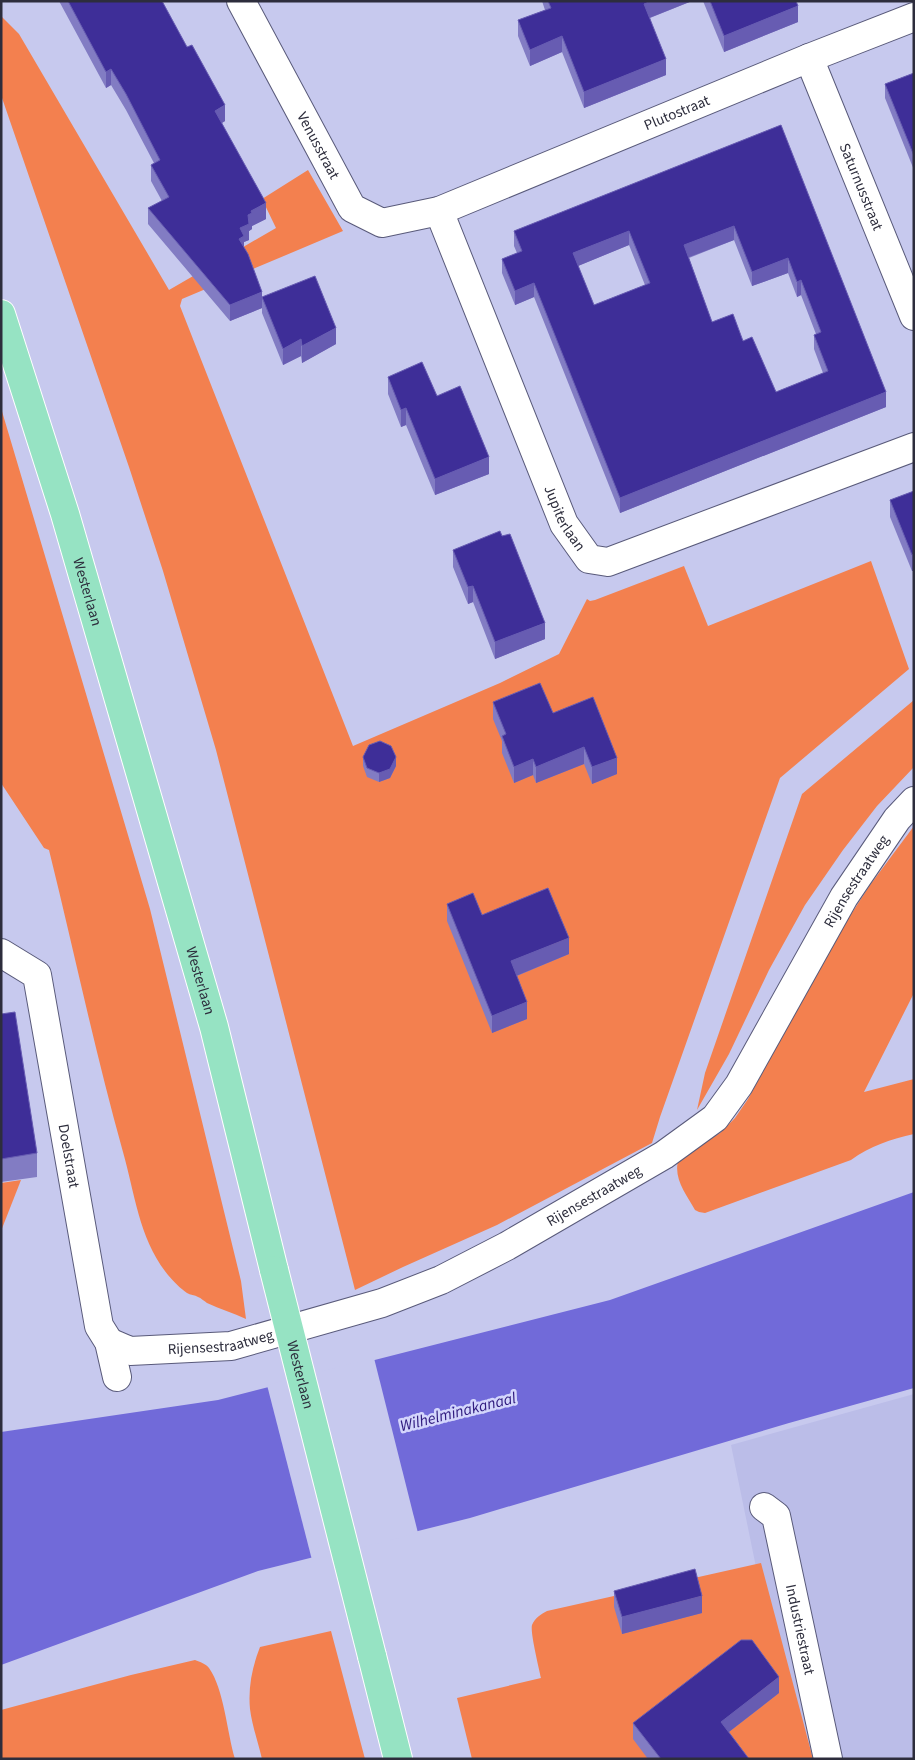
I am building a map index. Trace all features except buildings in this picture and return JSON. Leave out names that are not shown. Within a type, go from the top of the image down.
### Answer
[{"type":"main road","name":"Westerlaan","points":[[1,314],[65,514],[214,1027],[398,1759]]},
{"type":"street","name":"Venusstraat","points":[[241,1],[352,208],[382,224],[440,210]]},
{"type":"street","name":"Plutostraat","points":[[440,210],[809,58],[914,17]]},
{"type":"street","name":"Saturnusstraat","points":[[809,58],[914,316]]},
{"type":"street","name":"Jupiterlaan","points":[[440,210],[564,524],[589,559],[608,562],[914,447]]},
{"type":"street","name":"Rijensestraatweg","points":[[109,1342],[130,1351],[231,1346],[382,1303],[440,1280],[507,1246],[664,1154],[715,1118],[739,1084],[844,898],[897,819],[914,801]]},
{"type":"street","name":"Doelstraat","points":[[1,953],[37,974],[99,1326],[109,1342],[117,1377]]},
{"type":"street","name":"Industriestraat","points":[[764,1507],[776,1516],[828,1759]]},
{"type":"shaded area","points":[[1,16],[19,34],[169,290],[276,228],[262,199],[308,170],[343,231],[182,299],[180,306],[353,746],[500,683],[559,654],[587,599],[590,601],[595,600],[684,566],[708,626],[871,561],[909,669],[780,778],[652,1143],[497,1225],[355,1290],[216,750],[163,571],[1,95]]},
{"type":"shaded area","points":[[1,408],[150,909],[241,1281],[246,1319],[207,1303],[199,1297],[188,1294],[168,1275],[150,1246],[139,1216],[103,1077],[49,850],[44,848],[1,783]]},
{"type":"shaded area","points":[[914,700],[914,767],[877,806],[843,850],[805,905],[769,970],[729,1054],[697,1110],[705,1073],[802,794]]},
{"type":"shaded area","points":[[914,826],[914,993],[864,1092],[914,1079],[914,1134],[881,1144],[851,1160],[705,1213],[695,1210],[684,1192],[679,1179],[677,1165],[679,1158],[720,1133],[735,1118],[748,1099],[833,942],[870,885]]},
{"type":"shaded area","points":[[21,1180],[1,1231],[1,1183]]},
{"type":"shaded area","points":[[914,1394],[914,1759],[781,1759],[772,1645],[731,1445]]},
{"type":"shaded area","points":[[761,1563],[813,1759],[472,1759],[457,1698],[541,1678],[532,1629],[533,1623],[540,1615],[547,1611]]},
{"type":"shaded area","points":[[331,1631],[365,1759],[262,1759],[250,1709],[251,1678],[260,1647]]},
{"type":"shaded area","points":[[195,1660],[208,1667],[214,1677],[222,1699],[235,1759],[1,1759],[1,1710]]},
{"type":"water","name":"Wilhelminakanaal","points":[[914,1192],[914,1388],[789,1423],[470,1518],[258,1571],[1,1665],[1,1432],[218,1400],[610,1300]]},
{"type":"pier","points":[[374,1358],[418,1533],[312,1560],[267,1385]]}]
